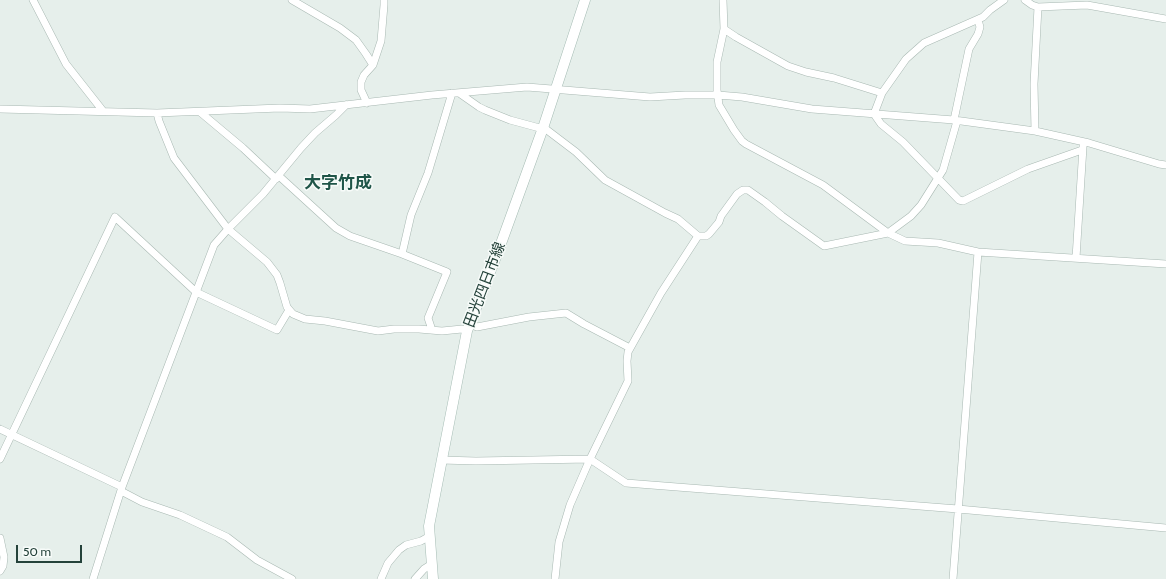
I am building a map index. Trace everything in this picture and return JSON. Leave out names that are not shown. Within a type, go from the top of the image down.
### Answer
[{"type":"main road","name":"田光四日市線","points":[[433,579],[429,526],[468,328],[499,249],[543,128],[585,0]]},
{"type":"street","points":[[33,0],[66,64],[103,111]]},
{"type":"street","points":[[292,0],[340,28],[352,37],[360,46],[372,65]]},
{"type":"street","points":[[367,103],[361,90],[361,82],[364,75],[372,65],[381,41],[384,0]]},
{"type":"street","points":[[723,0],[724,29],[717,62],[717,90],[719,105],[734,130],[742,141],[823,185],[888,233],[905,241],[938,243],[978,252],[1166,264]]},
{"type":"street","points":[[874,114],[882,93],[906,59],[924,43],[978,20],[1004,0]]},
{"type":"street","points":[[1025,0],[1038,7],[1087,5],[1166,18]]},
{"type":"street","points":[[1035,131],[1034,84],[1038,7]]},
{"type":"street","points":[[456,93],[485,110],[510,120],[543,128],[576,152],[605,180],[678,219],[698,236],[706,236],[709,234],[719,222],[721,216],[737,194],[743,190],[748,190],[824,246],[888,233],[911,216],[921,205],[945,164],[969,49],[978,34],[980,27],[978,20]]},
{"type":"street","points":[[724,29],[788,66],[882,93]]},
{"type":"street","points":[[0,109],[157,113],[280,108],[310,109],[481,90],[527,87],[650,97],[718,95],[742,97],[812,108],[995,125],[1035,131],[1083,147],[1166,165]]},
{"type":"street","points":[[402,254],[410,215],[428,173],[456,93]]},
{"type":"street","points":[[92,579],[122,489],[214,245],[263,194],[315,133],[346,105]]},
{"type":"street","points":[[200,112],[336,228],[350,236],[402,254],[447,272],[428,318],[432,330]]},
{"type":"street","points":[[157,113],[174,158],[228,229],[263,259],[277,275],[285,303],[289,310],[298,317],[371,331],[394,329],[442,331],[476,327],[529,316],[566,313],[630,348]]},
{"type":"street","points":[[874,114],[881,124],[903,142],[959,200],[963,202],[1028,168],[1083,147]]},
{"type":"street","points":[[1076,258],[1083,147]]},
{"type":"street","points":[[0,459],[115,217],[196,292],[277,330],[289,310]]},
{"type":"street","points":[[555,579],[559,542],[570,505],[590,459],[627,384],[627,361],[630,348],[661,293],[698,236]]},
{"type":"street","points":[[952,579],[978,252]]},
{"type":"street","points":[[0,429],[122,489],[142,502],[180,515],[227,537],[257,560],[292,579]]},
{"type":"street","points":[[441,460],[476,461],[590,459],[626,483],[958,509],[1166,528]]},
{"type":"street","points":[[381,579],[388,563],[399,550],[406,545],[421,541],[430,536]]},
{"type":"street","points":[[0,538],[4,557],[3,566],[0,571]]},
{"type":"street","points":[[415,579],[424,569],[432,564]]},
{"type":"district","name":"大字竹成","points":[[338,183]]}]
